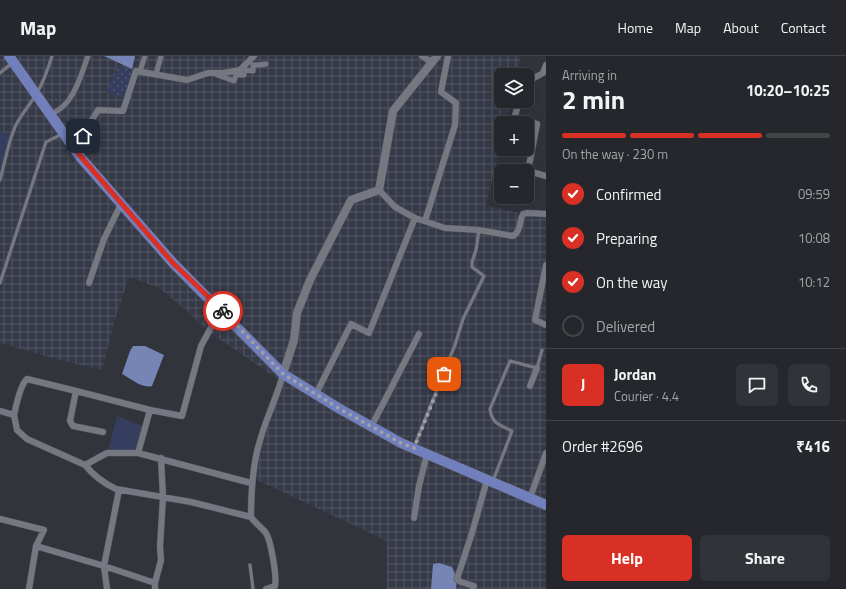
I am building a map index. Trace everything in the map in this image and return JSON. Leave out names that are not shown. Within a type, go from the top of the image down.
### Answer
[{"type":"main road","points":[[11,59],[82,158],[121,204],[173,263],[283,374],[371,427],[427,454],[546,505]]},
{"type":"street","points":[[51,114],[58,112],[69,101],[88,56]]},
{"type":"street","points":[[140,71],[145,56]]},
{"type":"street","points":[[156,74],[162,56]]},
{"type":"street","points":[[75,148],[98,110],[122,111],[136,71],[187,80],[208,73],[223,73],[240,70],[245,67],[254,56]]},
{"type":"street","points":[[378,190],[393,111],[434,59],[422,56]]},
{"type":"street","points":[[425,221],[456,125],[456,103],[441,92],[448,56]]},
{"type":"street","points":[[245,67],[253,71],[254,65],[266,64]]},
{"type":"street","points":[[534,78],[543,73],[546,65]]},
{"type":"street","points":[[212,73],[234,80],[236,74],[244,75],[245,67]]},
{"type":"street","points":[[517,108],[514,120],[537,124],[529,164]]},
{"type":"street","points":[[534,174],[546,176]]},
{"type":"street","points":[[378,190],[395,207],[415,218],[445,228],[479,230],[513,236],[517,234],[524,214],[546,214]]},
{"type":"street","points":[[251,517],[251,483],[259,442],[279,390],[294,340],[297,313],[310,280],[351,200],[378,190]]},
{"type":"street","points":[[89,283],[104,239],[121,204]]},
{"type":"street","points":[[316,394],[351,324],[369,333],[415,218]]},
{"type":"street","points":[[546,265],[545,280],[535,320],[546,325]]},
{"type":"street","points":[[221,310],[201,346],[182,416],[150,410],[30,379],[27,379],[24,382],[14,415],[18,430],[27,439],[86,465],[94,475],[105,484],[119,490],[190,502],[251,517],[268,536],[273,559],[275,586],[266,589]]},
{"type":"street","points":[[371,427],[418,334]]},
{"type":"street","points":[[530,386],[537,368]]},
{"type":"street","points":[[76,391],[70,421],[72,426],[103,432]]},
{"type":"street","points":[[138,453],[150,410]]},
{"type":"street","points":[[0,411],[14,415]]},
{"type":"street","points":[[86,465],[107,453],[138,453],[251,483]]},
{"type":"street","points":[[530,498],[546,453]]},
{"type":"street","points":[[414,518],[418,486],[427,454]]},
{"type":"street","points":[[36,546],[104,566],[155,586],[161,560],[160,548],[164,497],[161,458]]},
{"type":"street","points":[[473,589],[474,586],[461,582],[457,579],[490,481]]},
{"type":"street","points":[[107,589],[104,566],[119,490]]},
{"type":"street","points":[[0,519],[44,530],[36,546],[29,589]]},
{"type":"lane","points":[[0,180],[15,127],[48,72],[52,56]]},
{"type":"lane","points":[[0,73],[11,59]]},
{"type":"lane","points":[[0,283],[46,142],[64,133]]},
{"type":"lane","points":[[414,448],[464,319],[484,276],[472,267],[479,230]]},
{"type":"lane","points":[[490,481],[512,431],[496,423],[492,417],[490,409],[510,360],[537,368],[542,350]]},
{"type":"lane","points":[[250,564],[253,589]]},
{"type":"shaded area","points":[[0,56],[521,56],[518,68],[494,68],[494,108],[509,108],[507,116],[494,116],[494,156],[498,156],[496,164],[494,164],[494,172],[486,206],[546,218],[546,589],[387,589],[387,541],[255,479],[279,380],[209,332],[159,288],[129,277],[114,323],[102,370],[0,343]]},
{"type":"shaded area","points":[[104,56],[135,56],[132,69]]},
{"type":"shaded area","points":[[118,65],[133,72],[124,98],[107,92]]},
{"type":"shaded area","points":[[0,131],[10,135],[0,171]]},
{"type":"shaded area","points":[[133,346],[145,346],[164,355],[152,386],[148,387],[140,385],[122,374]]},
{"type":"shaded area","points":[[117,416],[145,427],[137,452],[108,451]]},
{"type":"shaded area","points":[[439,563],[452,567],[457,579],[456,589],[431,589],[433,564]]},
{"type":"way so far","points":[[223,311],[283,374],[340,409],[401,443],[414,448],[444,374]]},
{"type":"route","points":[[83,136],[75,148],[82,158],[173,263],[223,311]]}]
